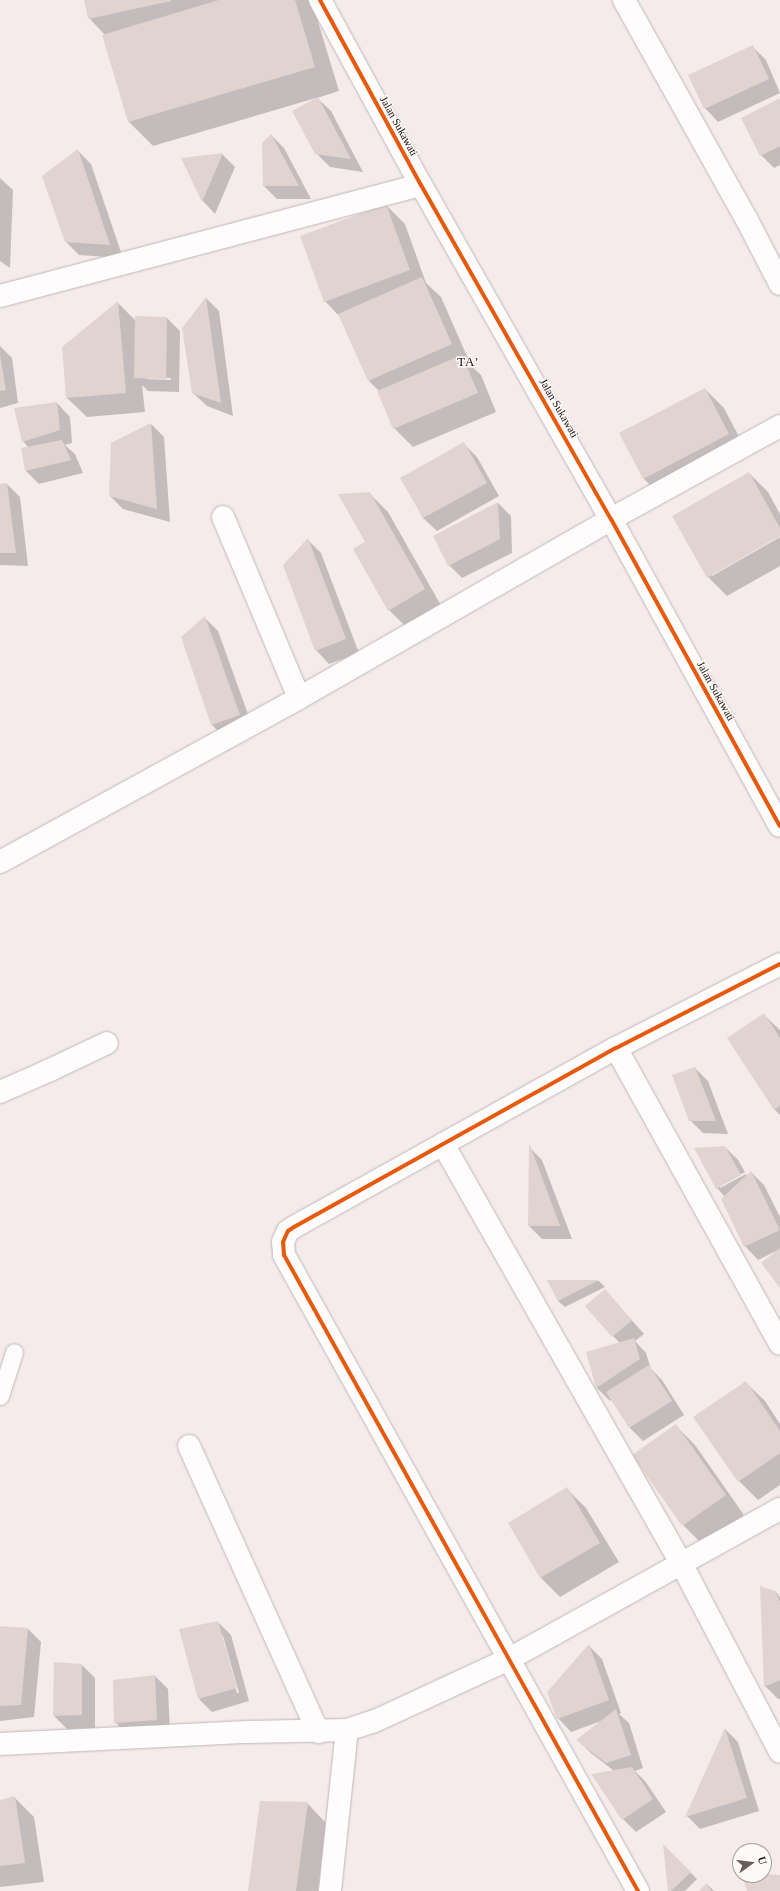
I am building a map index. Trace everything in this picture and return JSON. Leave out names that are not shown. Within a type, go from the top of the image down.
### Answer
[{"type":"street","name":"Jalan Sukawati","points":[[320,0],[421,185],[611,519],[780,826]]},
{"type":"street","points":[[624,0],[747,220],[780,284]]},
{"type":"street","points":[[0,296],[421,185]]},
{"type":"street","points":[[0,862],[299,698],[611,519],[780,426]]},
{"type":"street","points":[[223,517],[299,698]]},
{"type":"street","points":[[638,1891],[288,1262],[283,1249],[288,1230],[294,1226],[616,1048],[780,964]]},
{"type":"street","points":[[0,1092],[107,1043]]},
{"type":"street","points":[[616,1048],[780,1344]]},
{"type":"street","points":[[443,1144],[682,1565],[780,1752]]},
{"type":"street","points":[[188,1446],[318,1732]]},
{"type":"street","points":[[0,1744],[248,1732],[318,1732],[347,1730],[376,1721],[509,1659],[682,1565],[780,1509]]},
{"type":"street","points":[[330,1891],[347,1730]]},
{"type":"lane","points":[[0,1396],[14,1352]]},
{"type":"building","points":[[84,0],[171,0],[171,1],[88,19]]},
{"type":"building","points":[[219,0],[295,0],[315,67],[128,122],[102,35]]},
{"type":"building","points":[[753,45],[769,79],[704,109],[688,75]]},
{"type":"building","points":[[318,97],[351,159],[315,154],[292,111]]},
{"type":"building","points":[[780,98],[780,146],[760,156],[741,118]]},
{"type":"building","points":[[271,134],[299,186],[263,186],[262,143]]},
{"type":"building","points":[[78,149],[110,245],[65,242],[42,176]]},
{"type":"building","points":[[223,153],[202,202],[181,158]]},
{"type":"building","points":[[386,204],[410,270],[324,302],[300,236]]},
{"type":"building","points":[[422,277],[452,344],[368,381],[338,314]]},
{"type":"building","points":[[206,297],[221,403],[192,393],[182,328]]},
{"type":"building","points":[[118,301],[126,393],[66,398],[62,347]]},
{"type":"building","points":[[135,316],[167,317],[166,379],[134,378]]},
{"type":"building","points":[[0,355],[6,390],[0,391]]},
{"type":"building","points":[[462,355],[478,393],[393,429],[377,391]]},
{"type":"building","points":[[705,388],[729,434],[643,479],[619,433]]},
{"type":"building","points":[[57,402],[60,430],[22,442],[14,408]]},
{"type":"building","points":[[151,423],[157,509],[109,496],[111,443]]},
{"type":"building","points":[[62,440],[71,460],[25,471],[21,448]]},
{"type":"building","points":[[464,442],[487,483],[423,518],[400,478]]},
{"type":"building","points":[[749,472],[780,528],[780,536],[707,578],[672,516]]},
{"type":"building","points":[[7,483],[16,553],[0,553],[0,484]]},
{"type":"building","points":[[370,492],[425,589],[388,611],[353,549],[365,542],[338,494]]},
{"type":"building","points":[[498,502],[500,539],[448,566],[433,536]]},
{"type":"building","points":[[308,538],[346,639],[315,651],[283,565]]},
{"type":"building","points":[[205,616],[240,715],[211,725],[181,637]]},
{"type":"building","points":[[764,1013],[780,1038],[780,1106],[774,1110],[727,1038]]},
{"type":"building","points":[[695,1067],[716,1121],[689,1121],[672,1075]]},
{"type":"building","points":[[530,1145],[560,1226],[528,1226]]},
{"type":"building","points":[[725,1146],[741,1175],[716,1189],[694,1148]]},
{"type":"building","points":[[751,1171],[780,1230],[744,1247],[721,1199]]},
{"type":"building","points":[[780,1248],[780,1288],[761,1263]]},
{"type":"building","points":[[547,1280],[599,1280],[558,1301]]},
{"type":"building","points":[[605,1289],[632,1320],[612,1337],[585,1306]]},
{"type":"building","points":[[634,1338],[640,1359],[596,1388],[586,1352]]},
{"type":"building","points":[[649,1365],[672,1401],[629,1428],[606,1392]]},
{"type":"building","points":[[746,1381],[780,1431],[780,1453],[738,1482],[693,1417]]},
{"type":"building","points":[[676,1424],[726,1495],[682,1526],[632,1455]]},
{"type":"building","points":[[567,1487],[600,1543],[540,1578],[508,1523]]},
{"type":"building","points":[[760,1586],[775,1591],[780,1602],[780,1680],[764,1687]]},
{"type":"building","points":[[218,1621],[237,1688],[198,1699],[179,1629]]},
{"type":"building","points":[[0,1626],[28,1628],[21,1705],[0,1706]]},
{"type":"building","points":[[589,1644],[609,1700],[557,1719],[547,1692]]},
{"type":"building","points":[[54,1662],[82,1664],[82,1715],[53,1716]]},
{"type":"building","points":[[155,1675],[157,1720],[114,1723],[113,1680]]},
{"type":"building","points":[[616,1709],[631,1755],[606,1763],[576,1740]]},
{"type":"building","points":[[725,1728],[747,1798],[685,1817]]},
{"type":"building","points":[[632,1767],[653,1799],[622,1820],[591,1774]]},
{"type":"building","points":[[15,1796],[25,1863],[0,1866],[0,1800]]},
{"type":"building","points":[[260,1801],[308,1802],[296,1891],[248,1891]]},
{"type":"building","points":[[663,1844],[691,1872],[671,1891],[668,1891]]},
{"type":"building","points":[[772,1874],[780,1875],[780,1891],[747,1891],[744,1883],[772,1883]]},
{"type":"building","points":[[707,1883],[711,1891],[699,1891]]},
{"type":"cycle path","points":[[320,0],[421,185],[611,519],[780,826]]},
{"type":"cycle path","points":[[638,1891],[284,1255],[283,1242],[288,1231],[294,1227],[616,1048],[780,964]]},
{"type":"district","name":"TA'","points":[[468,362]]}]
